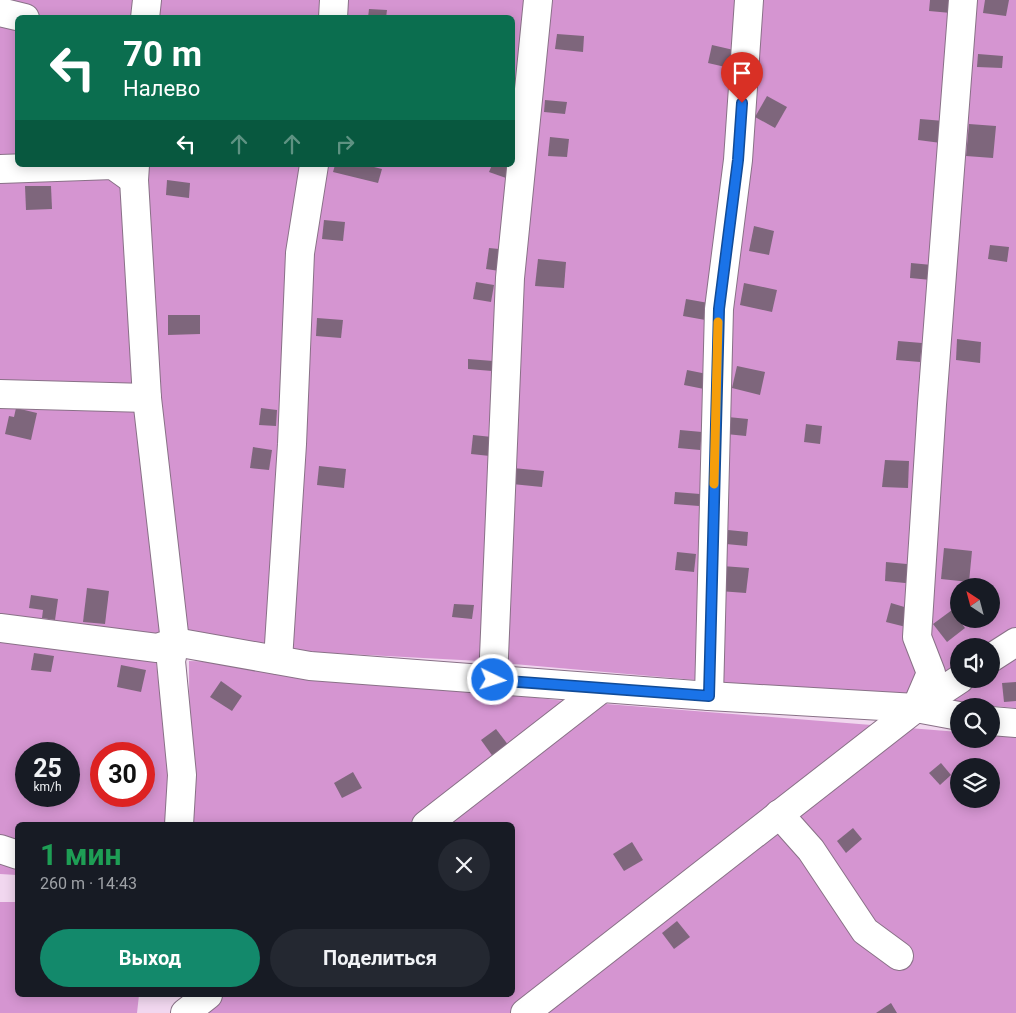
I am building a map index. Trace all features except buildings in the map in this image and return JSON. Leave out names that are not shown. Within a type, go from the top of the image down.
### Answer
[{"type":"street","points":[[145,15],[147,0]]},
{"type":"street","points":[[333,15],[334,0]]},
{"type":"street","points":[[493,680],[510,278],[538,0]]},
{"type":"street","points":[[709,696],[719,309],[738,160],[750,0]]},
{"type":"street","points":[[916,708],[931,673],[917,637],[962,0]]},
{"type":"street","points":[[0,12],[15,16]]},
{"type":"street","points":[[0,169],[56,167]]},
{"type":"street","points":[[119,167],[135,172],[147,398],[175,642],[171,662],[182,775],[179,822]]},
{"type":"street","points":[[278,660],[292,444],[300,253],[314,167]]},
{"type":"street","points":[[0,394],[147,398]]},
{"type":"street","points":[[0,628],[157,648],[175,642],[310,666],[601,689],[916,708],[950,714]]},
{"type":"street","points":[[1000,652],[1016,642]]},
{"type":"street","points":[[525,1013],[916,708],[950,686]]},
{"type":"street","points":[[430,822],[601,689]]},
{"type":"street","points":[[1000,722],[1016,723]]},
{"type":"street","points":[[780,814],[811,850],[865,931],[900,956]]},
{"type":"street","points":[[0,849],[15,854]]},
{"type":"street","points":[[172,997],[172,1013]]},
{"type":"street","points":[[184,1013],[205,997]]},
{"type":"shaded area","points":[[15,0],[1016,0],[1016,708],[1000,707],[1000,698],[950,698],[950,702],[480,661],[292,651],[162,630],[153,637],[170,775],[168,822],[15,822],[15,875],[0,874],[0,23],[9,24]]},
{"type":"shaded area","points":[[189,661],[222,662],[556,700],[950,731],[950,748],[1000,748],[1000,736],[1016,737],[1016,1013],[181,1013],[182,997],[515,997],[515,822],[190,822]]},
{"type":"shaded area","points":[[0,902],[15,902],[15,997],[139,997],[137,1013],[0,1013]]},
{"type":"slow traffic","points":[[714,484],[718,322]]},
{"type":"route","points":[[493,680],[709,696],[719,309],[738,160],[742,103]]}]
